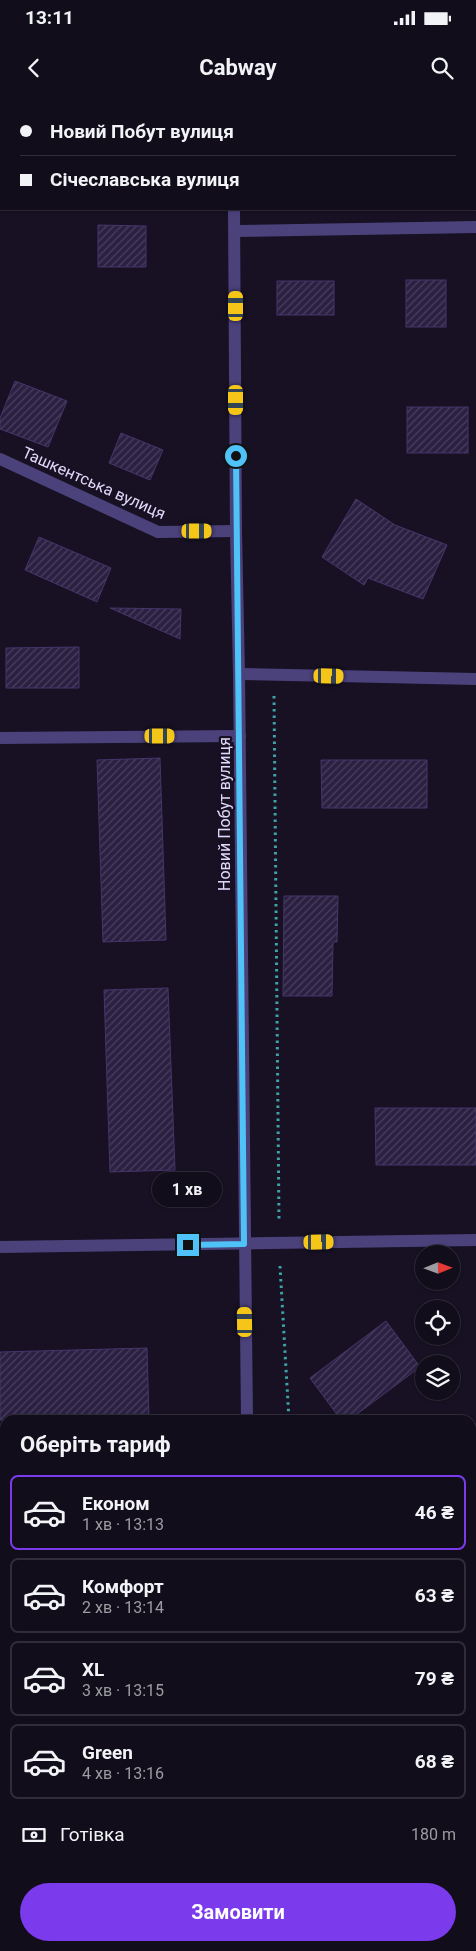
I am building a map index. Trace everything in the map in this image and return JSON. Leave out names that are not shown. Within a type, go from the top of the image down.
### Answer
[{"type":"street","name":"Новий Побут вулиця","points":[[234,210],[236,231],[236,531],[247,1415]]},
{"type":"street","points":[[236,231],[476,227]]},
{"type":"street","name":"Ташкентська вулиця","points":[[0,459],[158,532],[236,531]]},
{"type":"street","points":[[239,674],[476,679]]},
{"type":"street","points":[[0,738],[240,736]]},
{"type":"street","points":[[0,1247],[476,1240]]},
{"type":"path","points":[[274,674],[279,1243],[289,1415]]},
{"type":"building","points":[[98,225],[146,226],[146,267],[98,267]]},
{"type":"building","points":[[406,280],[446,280],[446,327],[406,327]]},
{"type":"building","points":[[277,281],[334,281],[334,315],[277,315]]},
{"type":"building","points":[[15,381],[67,401],[48,447],[0,429],[0,418]]},
{"type":"building","points":[[407,407],[468,407],[468,453],[407,453]]},
{"type":"building","points":[[121,433],[163,450],[150,480],[109,463]]},
{"type":"building","points":[[356,499],[395,525],[447,545],[423,599],[368,578],[364,585],[322,557]]},
{"type":"building","points":[[39,537],[111,568],[97,602],[25,570]]},
{"type":"building","points":[[110,608],[181,609],[180,639]]},
{"type":"building","points":[[79,647],[79,688],[6,688],[6,648]]},
{"type":"building","points":[[160,758],[166,940],[103,942],[97,760]]},
{"type":"building","points":[[321,760],[427,760],[427,808],[322,808]]},
{"type":"building","points":[[284,896],[338,896],[337,942],[333,942],[332,996],[283,996]]},
{"type":"building","points":[[168,988],[175,1170],[110,1172],[104,990]]},
{"type":"building","points":[[375,1108],[476,1108],[476,1165],[376,1165]]},
{"type":"building","points":[[386,1321],[415,1360],[415,1371],[356,1415],[337,1415],[310,1378]]},
{"type":"building","points":[[147,1348],[149,1415],[0,1415],[0,1352]]},
{"type":"route","points":[[188,1245],[244,1244],[236,456]]}]
